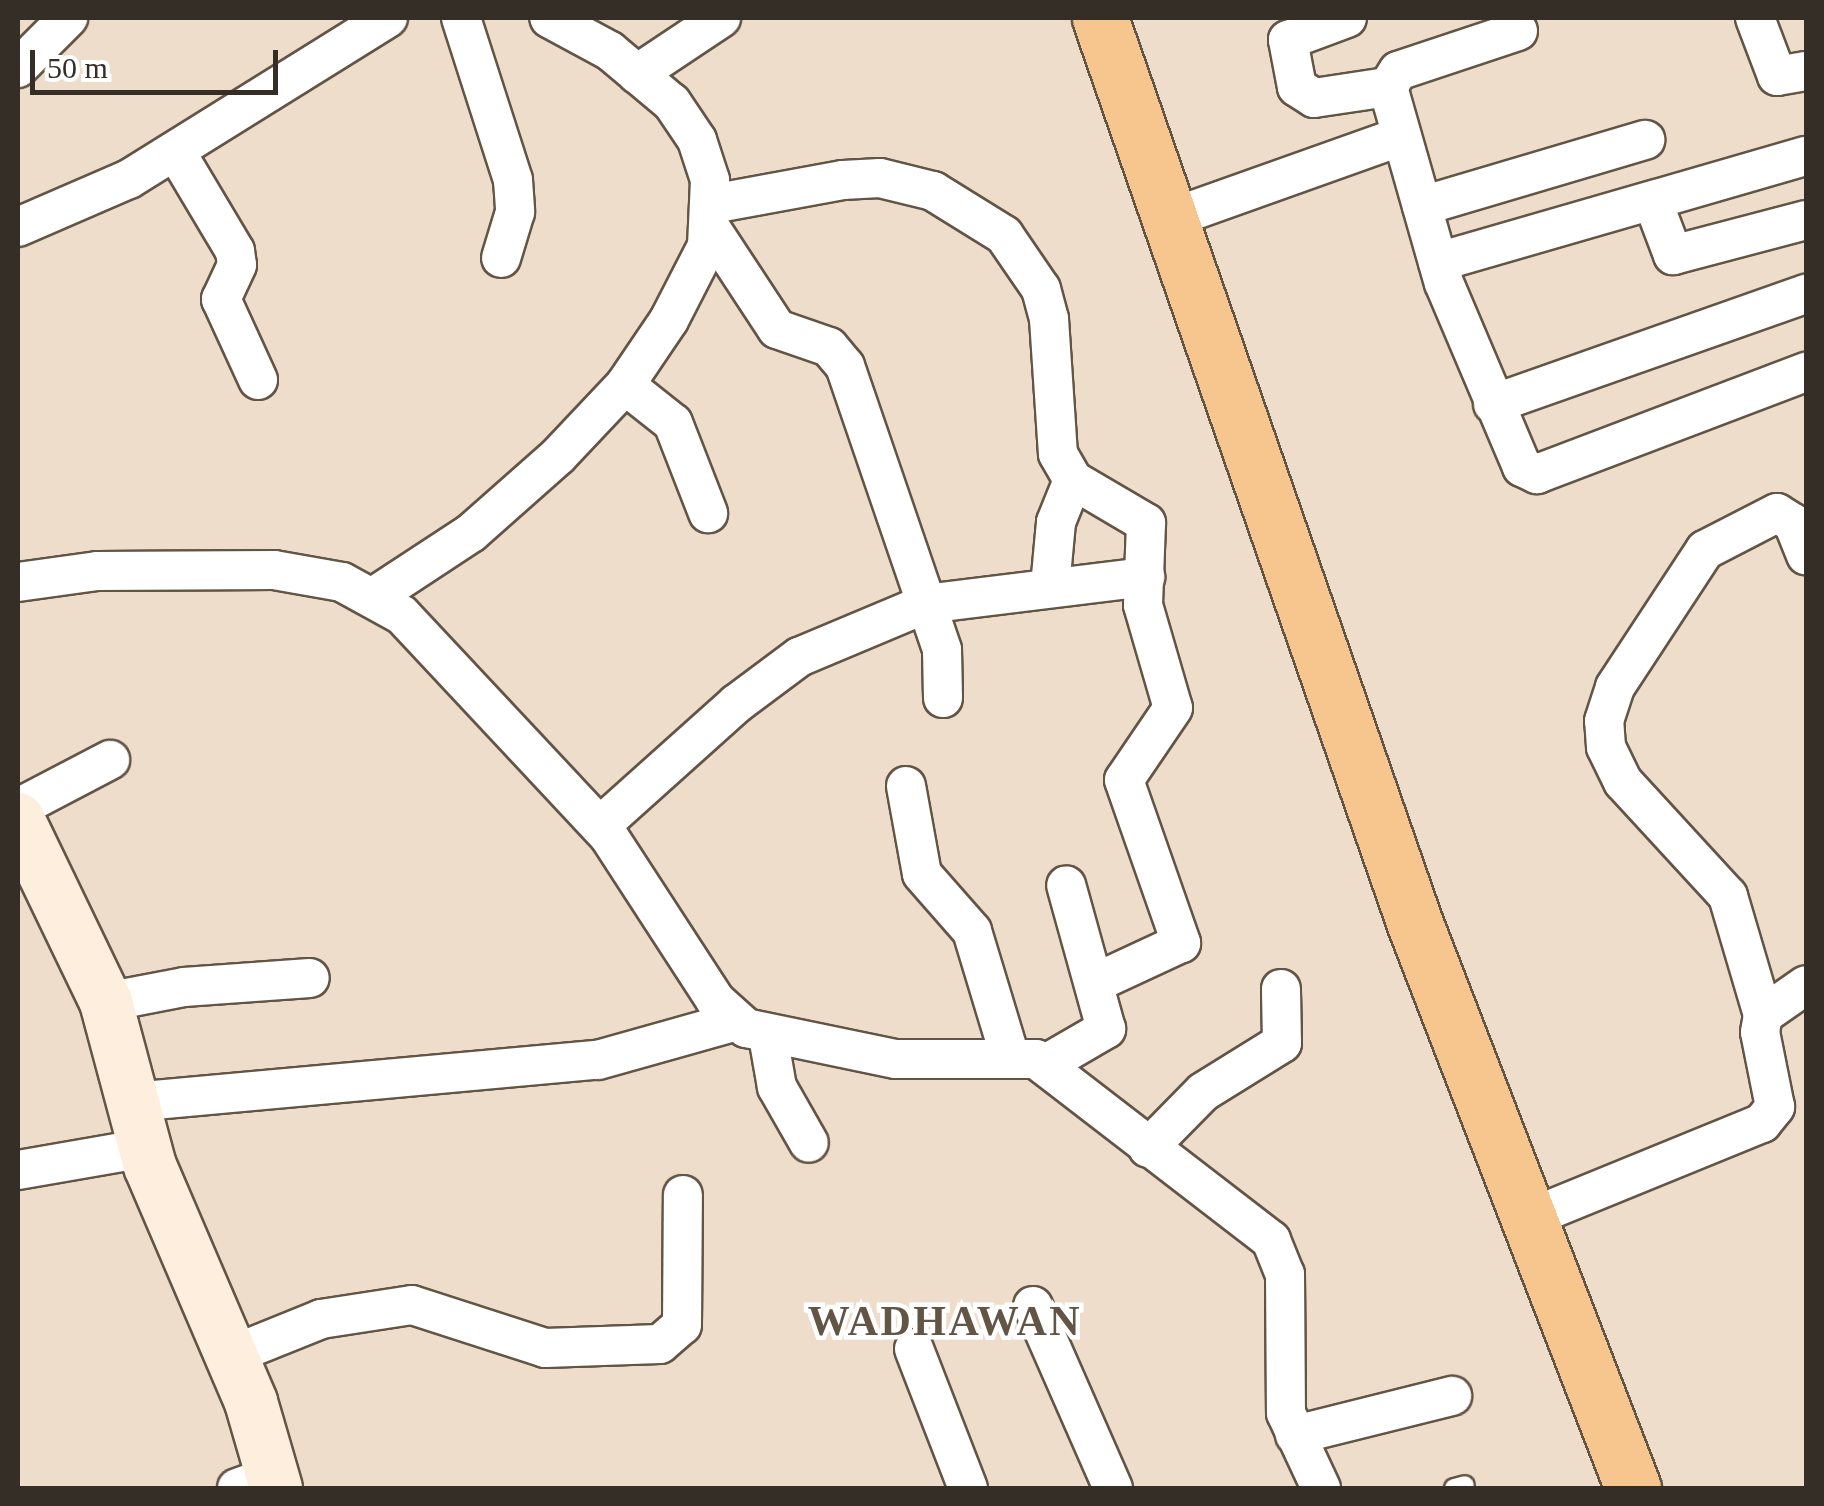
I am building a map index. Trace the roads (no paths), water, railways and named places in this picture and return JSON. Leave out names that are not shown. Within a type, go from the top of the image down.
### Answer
[{"type":"highway","points":[[1100,18],[1169,218],[1240,405],[1415,924],[1633,1488]]},
{"type":"street","points":[[18,68],[68,18]]},
{"type":"street","points":[[18,227],[176,152],[388,18]]},
{"type":"street","points":[[461,18],[514,180],[515,212],[501,258]]},
{"type":"street","points":[[375,596],[471,533],[624,385],[670,320],[708,246],[711,215],[697,140],[672,103],[637,74],[548,18]]},
{"type":"street","points":[[637,74],[721,18]]},
{"type":"street","points":[[1347,18],[1288,40],[1298,87],[1314,98],[1388,88]]},
{"type":"street","points":[[1756,18],[1777,76],[1806,71]]},
{"type":"street","points":[[1518,31],[1398,71],[1388,88],[1438,262],[1522,468],[1532,475],[1806,372]]},
{"type":"street","points":[[1169,218],[1402,136]]},
{"type":"street","points":[[1422,206],[1645,140]]},
{"type":"street","points":[[176,152],[235,251],[237,265],[221,300],[258,380]]},
{"type":"street","points":[[1438,262],[1806,156]]},
{"type":"street","points":[[711,215],[880,178],[933,191],[1004,235],[1026,261],[1049,319],[1052,436],[1073,480],[1146,522],[1144,605],[1173,708],[1124,780],[1182,943],[1095,983]]},
{"type":"street","points":[[1653,202],[1674,255],[1806,220]]},
{"type":"street","points":[[711,215],[776,329],[839,355],[942,650],[942,698]]},
{"type":"street","points":[[1494,404],[1710,322],[1806,294]]},
{"type":"street","points":[[624,385],[673,423],[708,513]]},
{"type":"street","points":[[1050,587],[1056,522],[1073,480]]},
{"type":"street","points":[[1527,1219],[1762,1124],[1775,1107],[1760,1032],[1764,1015],[1728,896],[1622,782],[1606,747],[1604,720],[1615,687],[1705,550],[1777,513],[1793,523],[1806,556]]},
{"type":"street","points":[[18,582],[97,571],[274,570],[342,582],[375,596],[402,615],[600,826],[654,899],[714,1000],[753,1029],[777,1087],[809,1144]]},
{"type":"street","points":[[600,826],[736,704],[799,658],[925,604],[1145,577]]},
{"type":"street","points":[[18,808],[110,760]]},
{"type":"street","points":[[906,786],[922,874],[972,931],[1027,1061],[1271,1240],[1281,1257],[1284,1398],[1295,1435],[1320,1488]]},
{"type":"street","points":[[18,819],[106,1002],[138,1125],[232,1355],[262,1484]]},
{"type":"street","points":[[18,1170],[138,1125],[598,1060],[753,1029],[896,1060],[1027,1061],[1106,1028],[1066,885]]},
{"type":"street","points":[[106,1002],[184,988],[310,978]]},
{"type":"street","points":[[1764,1015],[1806,985]]},
{"type":"street","points":[[1148,1148],[1202,1092],[1282,1043],[1282,989]]},
{"type":"street","points":[[232,1355],[321,1319],[412,1305],[546,1348],[660,1344],[682,1325],[683,1194]]},
{"type":"street","points":[[1033,1306],[1114,1488]]},
{"type":"street","points":[[914,1349],[968,1488]]},
{"type":"street","points":[[1295,1435],[1452,1396]]},
{"type":"district","name":"WADHAWAN","points":[[945,1321]]}]
